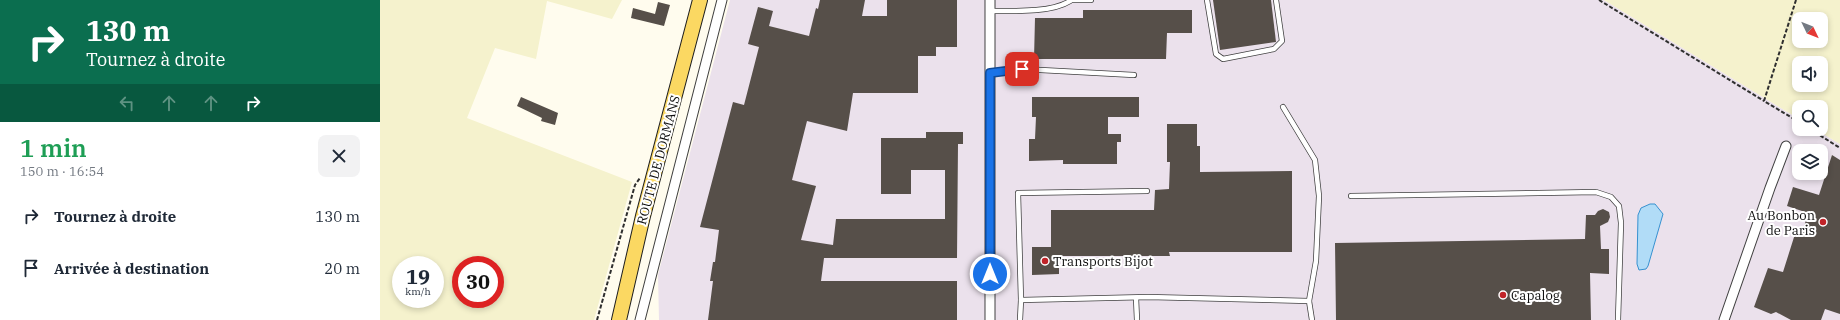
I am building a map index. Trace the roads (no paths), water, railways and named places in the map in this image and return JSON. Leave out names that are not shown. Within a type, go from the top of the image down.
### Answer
[{"type":"main road","name":"ROUTE DE DORMANS","points":[[619,320],[654,174],[700,0]]},
{"type":"street","points":[[640,320],[722,0]]},
{"type":"street","points":[[990,0],[990,320]]},
{"type":"street","points":[[1724,320],[1786,146]]},
{"type":"lane","points":[[990,11],[1047,8],[1063,6],[1070,1],[1091,0]]},
{"type":"lane","points":[[1207,0],[1216,54],[1223,59],[1274,49],[1279,45],[1282,41],[1276,0]]},
{"type":"lane","points":[[990,73],[1022,69],[1134,75]]},
{"type":"lane","points":[[1283,107],[1315,160],[1319,196],[1316,261],[1309,301],[1312,320]]},
{"type":"lane","points":[[1020,320],[1021,300],[1018,194],[1147,191]]},
{"type":"lane","points":[[1351,196],[1596,192],[1611,197],[1619,206],[1621,223],[1618,320]]},
{"type":"lane","points":[[1021,300],[1136,298],[1309,301]]},
{"type":"lane","points":[[1136,298],[1137,320]]},
{"type":"water","points":[[1650,204],[1655,204],[1663,214],[1648,266],[1646,269],[1639,270],[1637,264],[1638,215],[1641,208]]},
{"type":"place","name":"Au Bonbon de Paris","points":[[1823,222]]},
{"type":"place","name":"Transports Bijot","points":[[1045,261]]},
{"type":"place","name":"Capalog","points":[[1503,295]]}]
